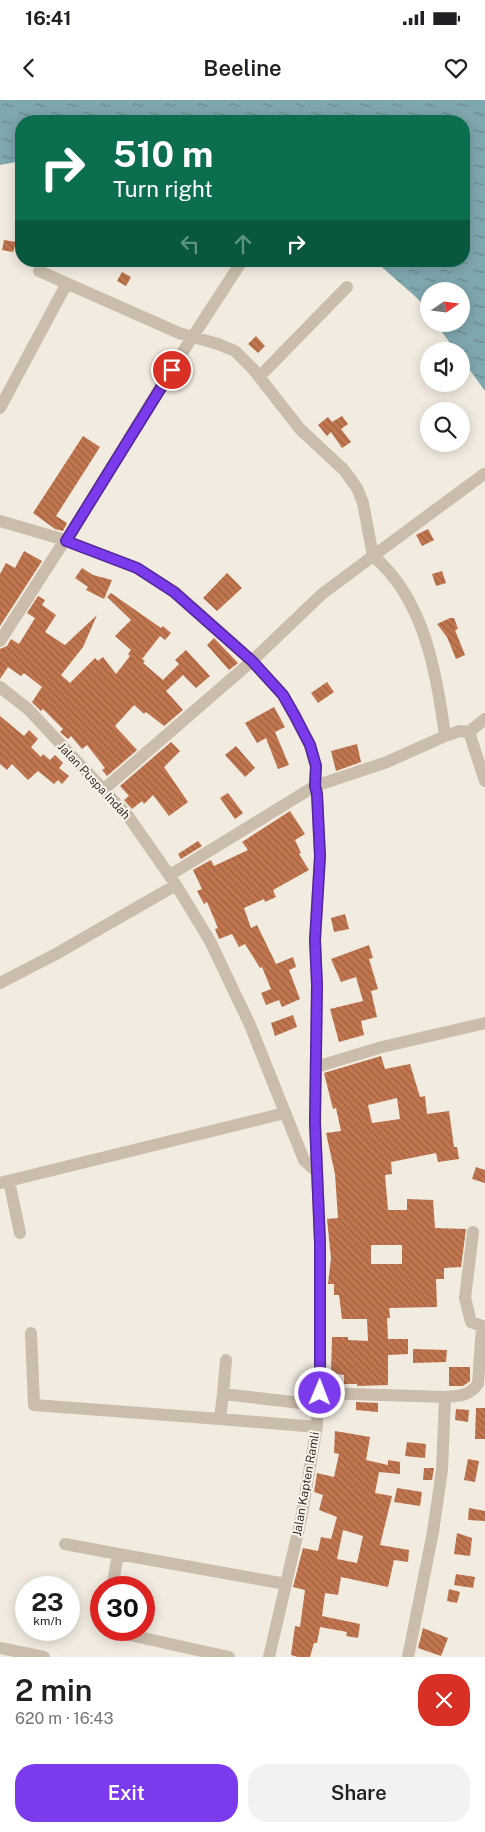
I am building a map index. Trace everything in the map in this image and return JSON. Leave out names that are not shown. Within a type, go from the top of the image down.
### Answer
[{"type":"street","points":[[0,641],[238,267]]},
{"type":"street","points":[[39,271],[66,285],[193,338],[218,344],[235,351],[300,429],[344,470],[357,488],[363,503],[373,556],[400,587],[421,628],[441,699],[445,736]]},
{"type":"street","points":[[0,408],[66,285]]},
{"type":"street","points":[[258,377],[347,287]]},
{"type":"street","points":[[103,790],[252,661],[322,594],[484,474]]},
{"type":"street","name":"Jalan Kapten Ramli","points":[[0,521],[66,540],[137,568],[167,587],[252,661],[283,695],[310,745],[316,766],[315,786],[320,856],[315,940],[319,1399],[301,1519],[269,1657]]},
{"type":"street","name":"Jalan Puspa Indah","points":[[0,687],[28,709],[128,816],[173,880],[210,941],[250,1025],[304,1160],[317,1172]]},
{"type":"street","points":[[0,983],[56,954],[173,880],[315,786],[387,762],[445,736],[460,731],[469,732],[485,719]]},
{"type":"street","points":[[469,732],[485,781]]},
{"type":"street","points":[[316,1067],[382,1046],[485,1023]]},
{"type":"street","points":[[20,1233],[4,1182],[284,1114]]},
{"type":"street","points":[[223,1394],[319,1399],[464,1395],[478,1384],[482,1326],[471,1322],[465,1298],[473,1232]]},
{"type":"street","points":[[31,1333],[34,1405],[316,1427]]},
{"type":"street","points":[[220,1419],[226,1360]]},
{"type":"street","points":[[408,1657],[433,1532],[442,1470],[445,1397]]},
{"type":"street","points":[[65,1544],[286,1584]]},
{"type":"street","points":[[114,1576],[118,1554]]},
{"type":"street","points":[[155,1641],[229,1657]]},
{"type":"street","points":[[0,1648],[44,1657]]},
{"type":"water","points":[[0,100],[485,100],[485,391],[470,370],[470,342],[449,342],[442,332],[470,332],[470,282],[420,282],[420,302],[382,267],[470,267],[470,115],[15,115],[15,162],[0,165]]},
{"type":"building","points":[[4,240],[15,242],[13,252],[2,250]]},
{"type":"building","points":[[122,272],[131,277],[126,286],[117,281]]},
{"type":"building","points":[[256,336],[265,346],[258,353],[248,344]]},
{"type":"building","points":[[342,416],[348,424],[341,429],[351,442],[342,448],[331,432],[327,436],[318,425],[328,417],[332,422]]},
{"type":"building","points":[[83,436],[100,447],[56,516],[67,523],[63,531],[55,529],[33,513]]},
{"type":"building","points":[[428,529],[434,540],[422,546],[416,535]]},
{"type":"building","points":[[24,551],[42,561],[0,626],[0,574],[6,563],[15,568]]},
{"type":"building","points":[[82,568],[93,575],[112,580],[104,599],[86,590],[88,587],[75,578]]},
{"type":"building","points":[[442,571],[446,583],[436,586],[432,574]]},
{"type":"building","points":[[227,573],[242,588],[217,611],[203,598]]},
{"type":"building","points":[[111,593],[171,633],[165,640],[160,636],[142,659],[145,661],[143,663],[163,680],[179,664],[175,660],[186,650],[210,676],[196,688],[183,675],[166,691],[183,710],[164,726],[146,712],[144,714],[134,705],[115,726],[137,750],[107,776],[102,770],[105,768],[87,745],[82,749],[71,736],[68,739],[60,732],[63,729],[43,709],[41,711],[32,702],[42,687],[24,673],[21,676],[8,667],[0,679],[0,649],[7,646],[11,639],[19,644],[35,618],[27,613],[38,596],[45,600],[42,605],[56,615],[45,632],[65,645],[97,615],[83,647],[61,675],[70,683],[95,658],[98,661],[103,657],[116,674],[130,656],[128,654],[131,650],[115,636],[131,620],[107,597]]},
{"type":"building","points":[[454,618],[458,629],[455,630],[465,655],[456,659],[447,637],[437,624]]},
{"type":"building","points":[[214,638],[238,663],[229,670],[207,645]]},
{"type":"building","points":[[327,682],[334,692],[318,703],[311,693]]},
{"type":"building","points":[[274,707],[285,727],[275,732],[289,765],[278,769],[266,738],[257,743],[245,723]]},
{"type":"building","points":[[0,716],[24,736],[29,730],[38,739],[31,747],[41,757],[43,754],[50,760],[55,755],[63,763],[59,768],[69,776],[62,784],[58,780],[54,784],[38,771],[28,780],[12,764],[7,770],[0,764]]},
{"type":"building","points":[[171,742],[180,751],[164,767],[188,802],[169,816],[153,795],[144,804],[142,801],[132,809],[124,800],[129,796],[120,786]]},
{"type":"building","points":[[357,744],[361,762],[336,771],[331,751]]},
{"type":"building","points":[[236,746],[255,768],[245,777],[225,755]]},
{"type":"building","points":[[228,793],[243,813],[235,819],[220,798]]},
{"type":"building","points":[[290,811],[305,834],[295,840],[301,853],[299,854],[309,870],[273,890],[276,897],[265,902],[264,899],[244,908],[251,928],[257,925],[276,964],[293,957],[296,967],[289,970],[300,999],[282,1007],[279,1000],[266,1005],[261,993],[271,989],[262,967],[260,968],[245,944],[239,947],[232,934],[219,939],[215,929],[218,928],[207,902],[204,904],[197,891],[202,889],[193,870],[211,860],[214,866],[248,850],[242,842]]},
{"type":"building","points":[[198,841],[202,846],[181,859],[178,854]]},
{"type":"building","points":[[345,914],[349,929],[334,932],[331,918]]},
{"type":"building","points":[[369,945],[373,958],[369,959],[378,989],[371,991],[377,1017],[361,1021],[364,1035],[339,1042],[330,1009],[363,1001],[356,977],[341,982],[331,959]]},
{"type":"building","points":[[293,1015],[297,1027],[275,1036],[271,1023]]},
{"type":"building","points":[[381,1056],[385,1069],[410,1064],[420,1097],[425,1096],[427,1114],[449,1111],[454,1147],[457,1147],[459,1159],[438,1162],[436,1153],[391,1162],[392,1174],[385,1175],[388,1210],[407,1210],[407,1199],[433,1200],[435,1228],[466,1229],[461,1267],[444,1268],[444,1279],[436,1279],[437,1307],[389,1308],[390,1318],[387,1318],[388,1339],[408,1339],[408,1354],[388,1355],[388,1385],[357,1386],[357,1384],[344,1384],[344,1375],[331,1373],[332,1337],[348,1337],[348,1340],[368,1341],[367,1319],[342,1319],[339,1295],[334,1295],[334,1284],[328,1284],[331,1258],[327,1219],[338,1218],[335,1174],[326,1133],[341,1131],[336,1108],[333,1109],[324,1073]],"holes":[[[397,1098],[400,1119],[372,1123],[368,1105]],[[371,1245],[402,1245],[402,1264],[371,1264]]]},
{"type":"building","points":[[476,1167],[485,1170],[485,1183],[472,1179]]},
{"type":"building","points":[[413,1349],[447,1350],[446,1362],[413,1363]]},
{"type":"building","points":[[449,1367],[470,1367],[470,1381],[463,1386],[449,1386]]},
{"type":"building","points":[[356,1402],[378,1403],[378,1412],[356,1410]]},
{"type":"building","points":[[476,1408],[485,1408],[485,1439],[475,1439]]},
{"type":"building","points":[[456,1409],[469,1410],[468,1422],[455,1420]]},
{"type":"building","points":[[335,1431],[370,1437],[366,1460],[388,1465],[388,1460],[400,1462],[400,1474],[379,1472],[375,1493],[392,1496],[380,1545],[409,1550],[408,1562],[394,1560],[388,1587],[341,1577],[338,1595],[325,1593],[322,1616],[360,1624],[358,1638],[346,1636],[347,1632],[320,1627],[317,1643],[314,1643],[310,1657],[298,1657],[291,1655],[295,1626],[300,1627],[305,1590],[293,1587],[303,1548],[318,1551],[321,1537],[331,1539],[337,1517],[319,1510],[323,1495],[314,1492],[317,1473],[334,1477],[339,1454],[334,1453]],"holes":[[[343,1530],[363,1536],[357,1563],[337,1559]]]},
{"type":"building","points":[[407,1442],[426,1444],[425,1458],[405,1456]]},
{"type":"building","points":[[468,1459],[479,1461],[475,1482],[464,1480]]},
{"type":"building","points":[[424,1468],[434,1468],[432,1480],[423,1480]]},
{"type":"building","points":[[397,1488],[422,1492],[420,1506],[394,1502]]},
{"type":"building","points":[[469,1508],[485,1511],[485,1521],[468,1520]]},
{"type":"building","points":[[457,1533],[472,1538],[470,1556],[454,1554]]},
{"type":"building","points":[[456,1574],[475,1577],[473,1588],[454,1585]]},
{"type":"building","points":[[449,1589],[460,1592],[457,1603],[447,1601]]},
{"type":"building","points":[[423,1628],[448,1638],[441,1656],[418,1648]]},
{"type":"route","points":[[172,370],[66,541],[137,568],[174,592],[252,661],[283,695],[310,745],[316,766],[315,786],[320,856],[315,940],[317,985],[315,1122],[320,1243],[320,1393]]}]
